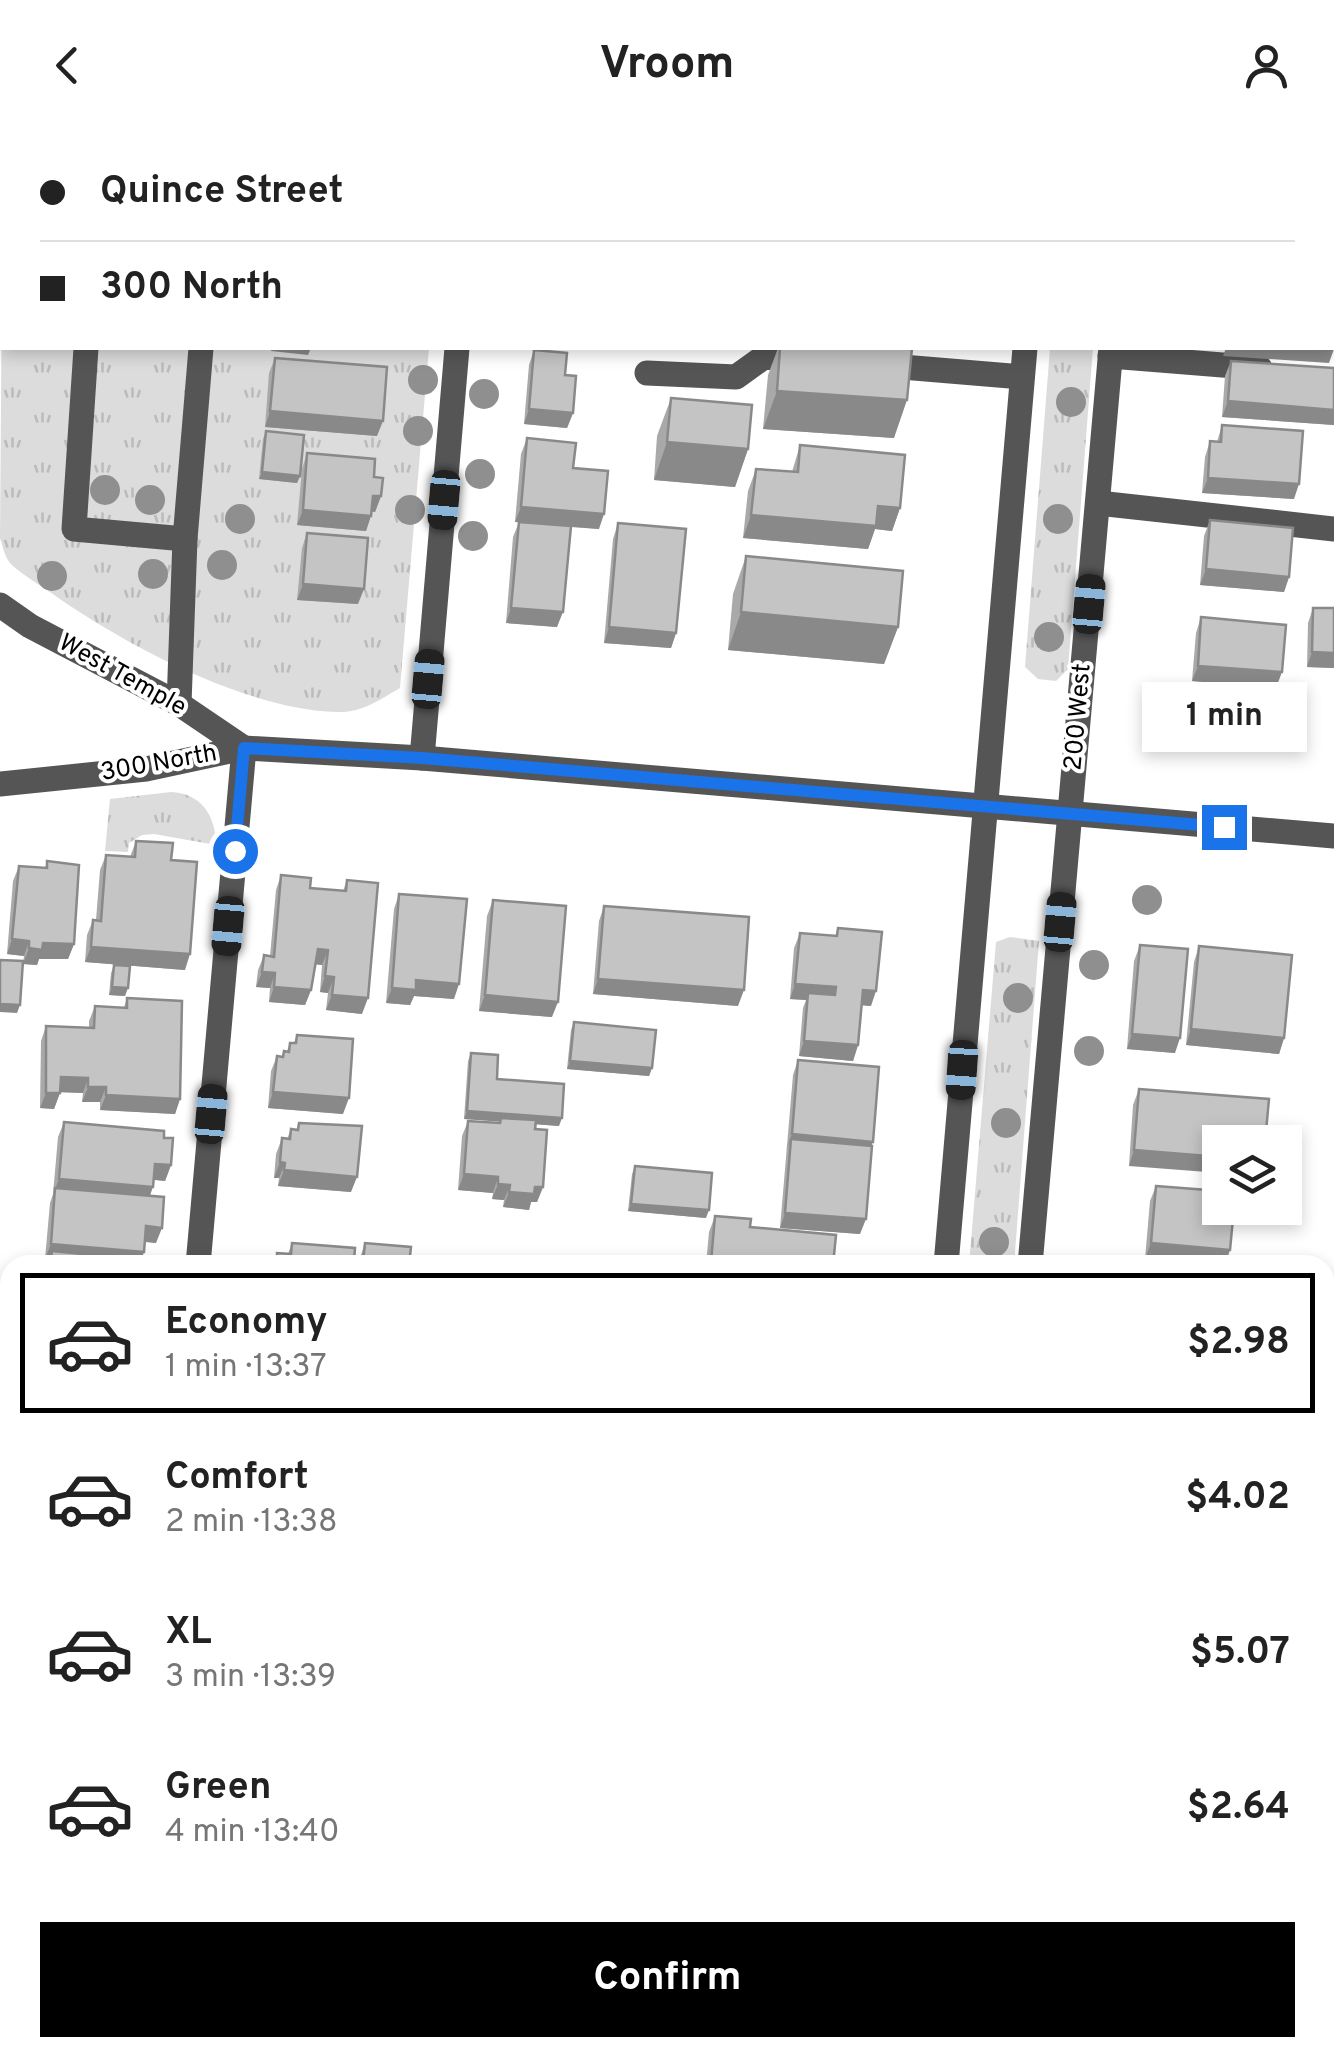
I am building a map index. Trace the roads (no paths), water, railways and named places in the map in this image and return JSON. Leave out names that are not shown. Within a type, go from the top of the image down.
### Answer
[{"type":"street","points":[[86,350],[74,529],[185,539]]},
{"type":"street","points":[[180,704],[185,539],[201,350]]},
{"type":"street","points":[[422,758],[457,350]]},
{"type":"street","points":[[947,1255],[1025,350]]},
{"type":"street","points":[[1111,352],[1284,370]]},
{"type":"street","name":"200 West","points":[[1031,1255],[1111,352]]},
{"type":"street","points":[[646,372],[736,377],[764,356],[1022,377]]},
{"type":"street","points":[[1098,503],[1334,529]]},
{"type":"street","name":"West Temple","points":[[0,604],[30,626],[180,704],[244,748]]},
{"type":"street","points":[[199,1255],[244,748]]},
{"type":"street","name":"300 North","points":[[0,784],[146,770],[244,748],[422,758],[1334,836]]}]
